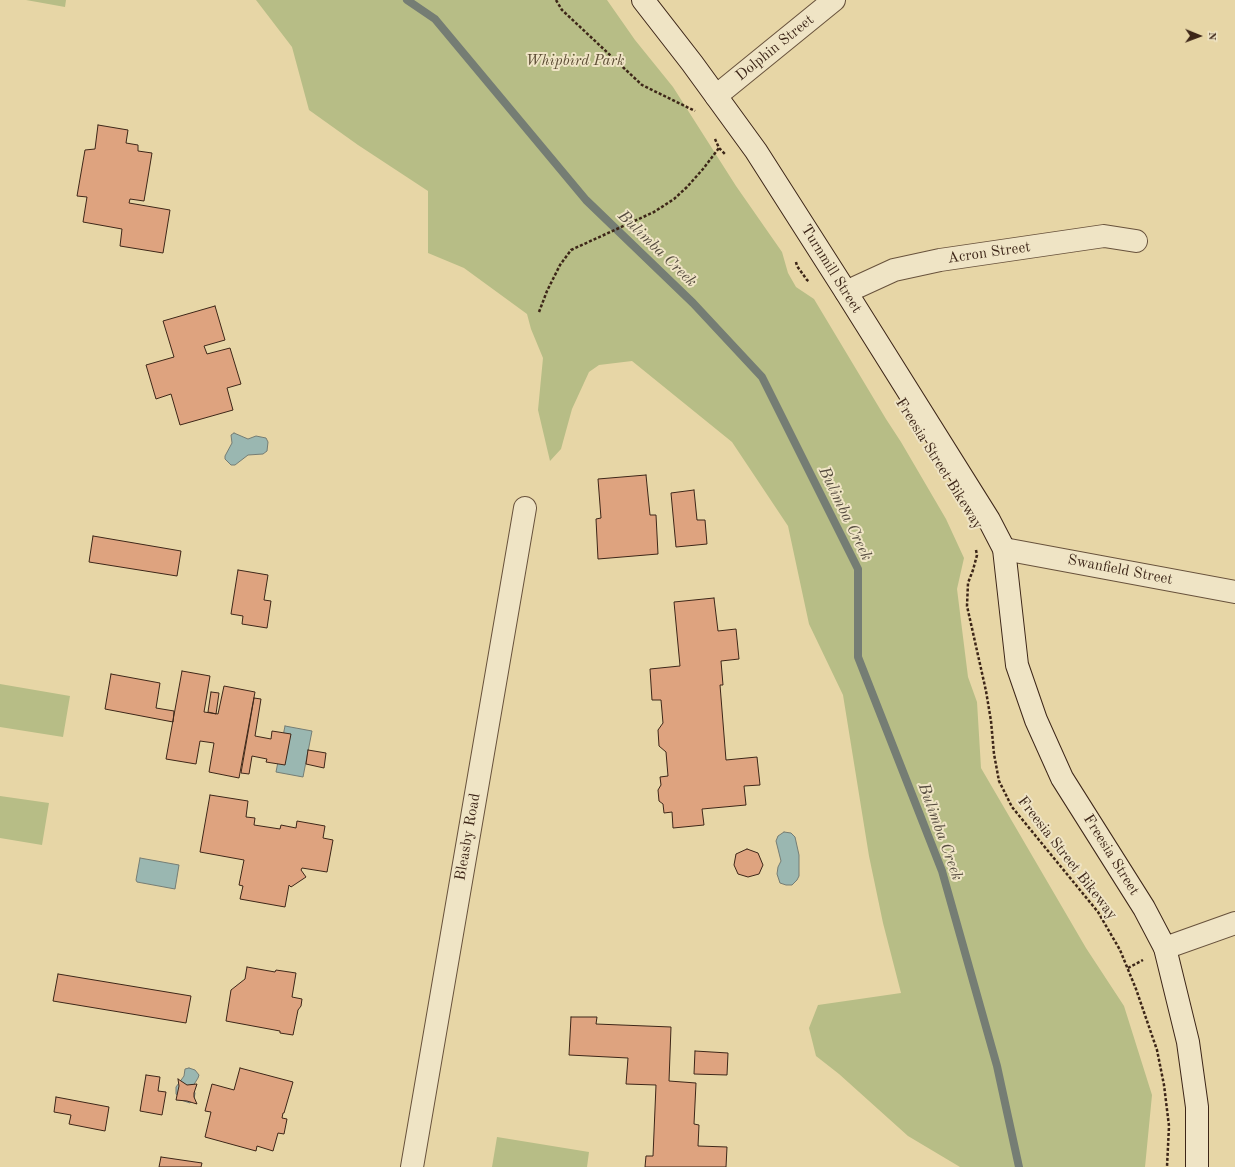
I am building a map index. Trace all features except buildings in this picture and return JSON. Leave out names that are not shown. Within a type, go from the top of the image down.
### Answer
[{"type":"street","name":"Turnmill Street","points":[[643,0],[756,151],[989,520],[1004,549]]},
{"type":"street","name":"Dolphin Street","points":[[716,96],[834,0]]},
{"type":"street","name":"Acron Street","points":[[846,292],[894,270],[940,260],[1104,236],[1136,241]]},
{"type":"street","name":"Bleasby Road","points":[[412,1167],[525,508]]},
{"type":"street","name":"Swanfield Street","points":[[1004,549],[1235,592]]},
{"type":"street","name":"Freesia Street","points":[[1004,549],[1017,665],[1036,720],[1062,778],[1144,908],[1165,948],[1188,1042],[1197,1108],[1197,1167]]},
{"type":"street","points":[[1165,948],[1235,923]]},
{"type":"path","points":[[556,0],[562,10],[642,85],[696,111]]},
{"type":"path","points":[[714,137],[719,148],[730,158]]},
{"type":"path","points":[[539,312],[547,291],[560,265],[571,250],[654,212],[674,199],[687,188],[719,148]]},
{"type":"path","points":[[796,260],[797,266],[807,280],[814,284]]},
{"type":"path","name":"Freesia Street Bikeway","points":[[976,548],[975,562],[968,583],[967,606],[986,691],[999,781],[1012,807],[1098,912],[1120,950],[1136,989],[1157,1050],[1164,1085],[1168,1126],[1167,1167]]},
{"type":"green space","points":[[26,0],[66,0],[65,7]]},
{"type":"green space","name":"Whipbird Park","points":[[256,0],[607,0],[635,40],[673,87],[736,186],[782,252],[788,273],[796,287],[814,299],[946,519],[964,558],[957,589],[968,677],[977,702],[981,768],[1086,948],[1124,1006],[1152,1095],[1145,1167],[960,1167],[908,1136],[839,1074],[816,1056],[809,1028],[818,1005],[901,993],[883,923],[869,856],[843,695],[809,624],[788,526],[732,442],[632,361],[599,365],[589,372],[572,409],[561,449],[550,461],[538,410],[543,358],[531,329],[527,314],[464,268],[428,253],[428,191],[358,145],[309,110],[292,47]]},
{"type":"green space","points":[[0,684],[70,696],[63,737],[0,727]]},
{"type":"green space","points":[[0,796],[49,803],[42,845],[0,838]]},
{"type":"green space","points":[[497,1137],[589,1152],[587,1167],[492,1167]]},
{"type":"water","points":[[234,433],[248,439],[256,436],[266,438],[268,442],[267,451],[263,454],[248,455],[235,465],[231,465],[225,459],[225,456],[232,443],[231,435]]},
{"type":"water","points":[[285,726],[312,731],[303,777],[276,772]]},
{"type":"water","points":[[784,832],[791,833],[795,837],[799,855],[799,876],[792,885],[780,883],[777,874],[781,861],[776,841],[778,836]]},
{"type":"water","points":[[140,858],[179,865],[175,889],[137,882],[136,880]]},
{"type":"water","points":[[189,1068],[195,1070],[199,1075],[192,1088],[195,1093],[194,1099],[190,1103],[181,1100],[176,1094],[176,1087],[184,1076],[185,1069]]},
{"type":"waterway","name":"Bulimba Creek","points":[[407,0],[435,19],[586,200],[693,303],[762,377],[858,569],[858,657],[942,871],[997,1066],[1019,1167]]}]
